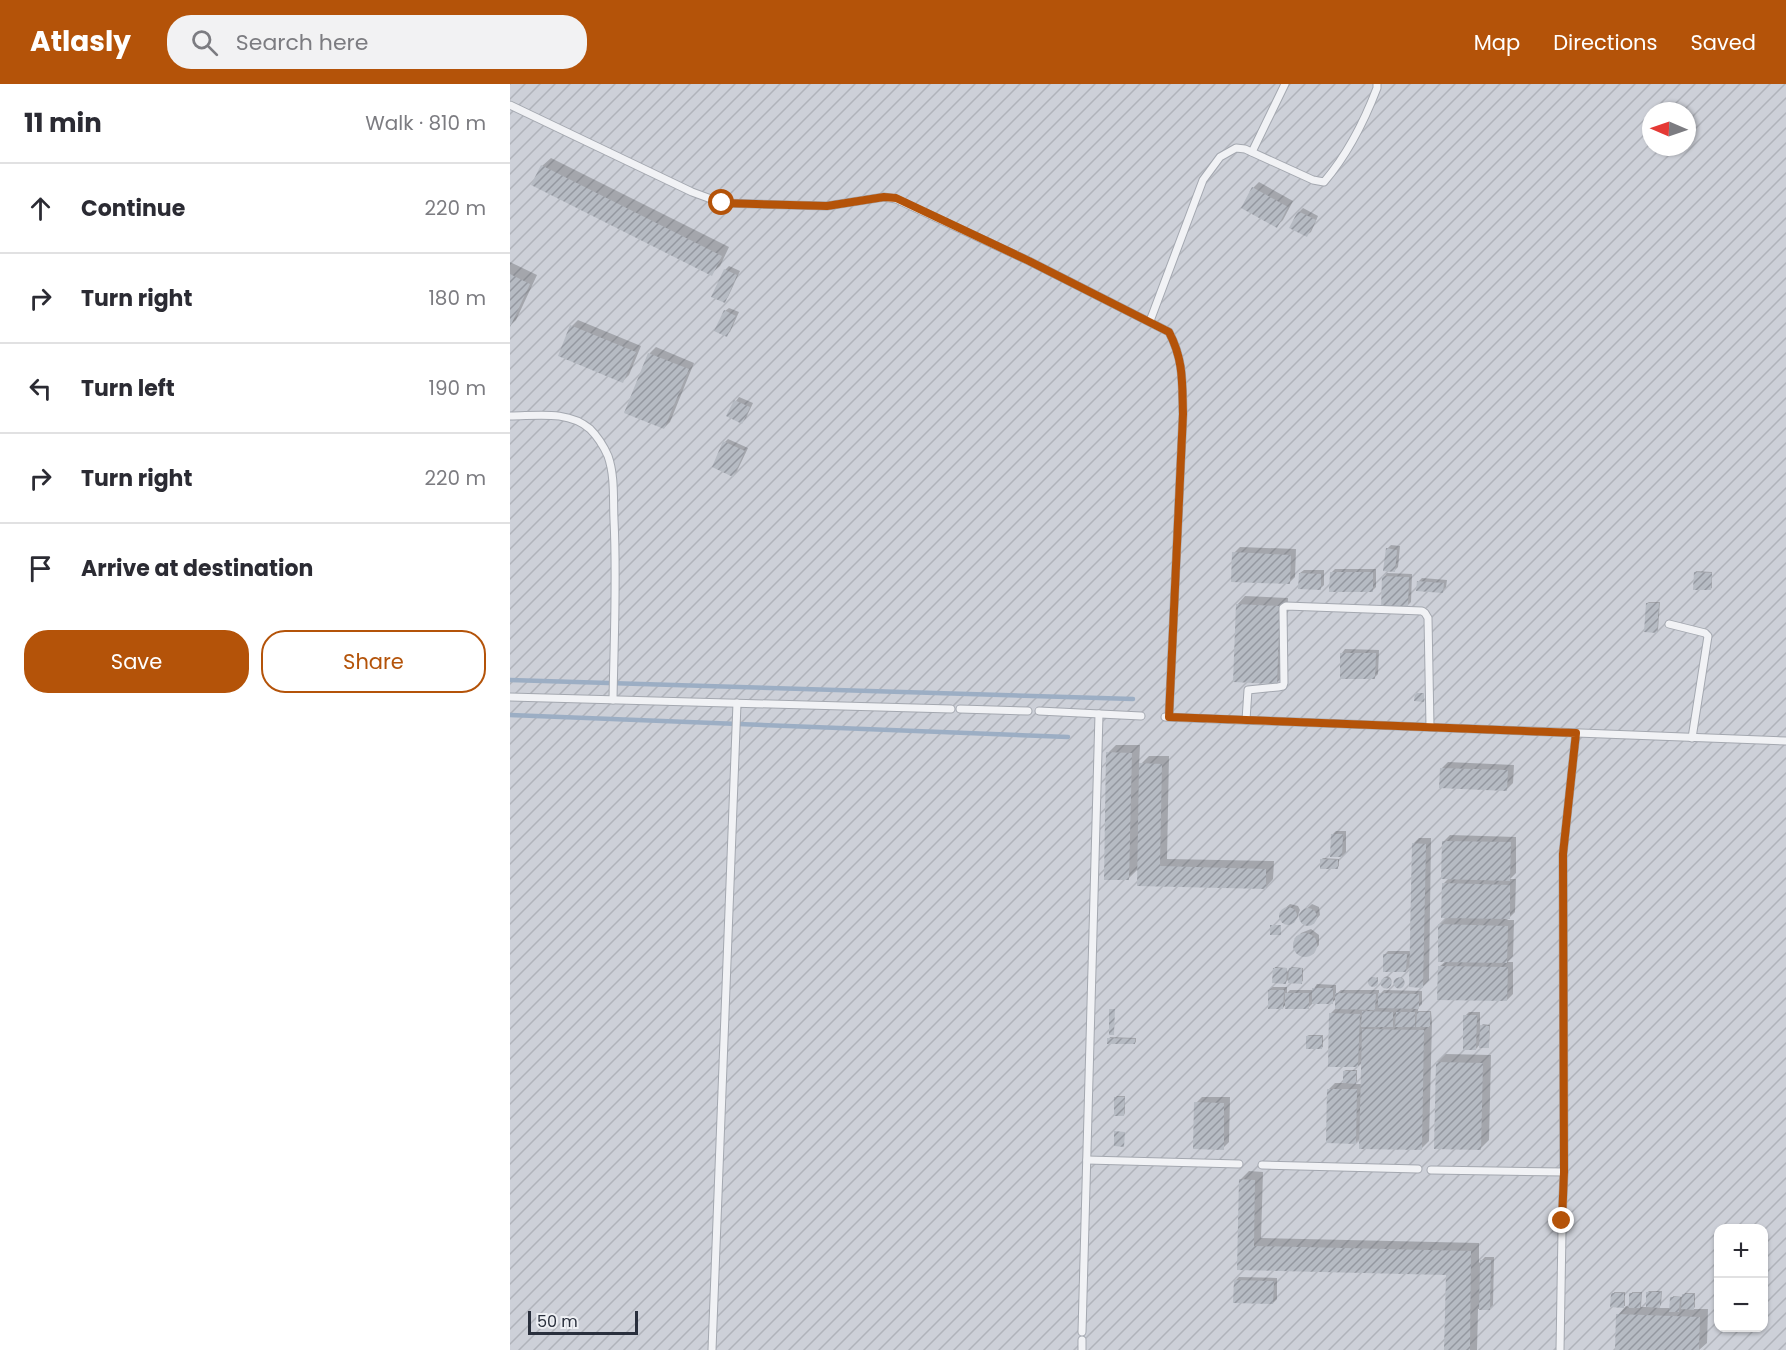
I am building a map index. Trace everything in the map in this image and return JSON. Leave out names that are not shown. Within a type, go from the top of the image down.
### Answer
[{"type":"lane","points":[[1252,152],[1285,84]]},
{"type":"lane","points":[[1150,321],[1203,180],[1220,157],[1236,148],[1241,148],[1313,180],[1324,182],[1336,169],[1366,116],[1377,84]]},
{"type":"lane","points":[[510,105],[692,192],[722,203],[827,206],[884,197],[896,198],[1029,261],[1169,332],[1178,349],[1182,374],[1183,414],[1167,717],[1786,741]]},
{"type":"lane","points":[[510,416],[566,417],[579,422],[594,435],[608,455],[613,476],[616,571],[613,700]]},
{"type":"lane","points":[[1246,720],[1248,690],[1283,686],[1283,608],[1297,606],[1422,611],[1425,613],[1428,618],[1430,727]]},
{"type":"lane","points":[[1669,624],[1706,633],[1708,636],[1692,738]]},
{"type":"lane","points":[[510,697],[951,709]]},
{"type":"lane","points":[[712,1350],[737,703]]},
{"type":"lane","points":[[960,709],[1028,711]]},
{"type":"lane","points":[[1039,711],[1141,716]]},
{"type":"lane","points":[[1082,1350],[1099,714]]},
{"type":"lane","points":[[1562,1221],[1564,1172],[1563,854],[1576,733]]},
{"type":"lane","points":[[1087,1160],[1239,1164]]},
{"type":"lane","points":[[1262,1165],[1418,1169]]},
{"type":"lane","points":[[1431,1170],[1564,1172]]},
{"type":"lane","points":[[1560,1350],[1562,1231]]},
{"type":"shaded area","points":[[510,84],[1786,84],[1786,1350],[510,1350]]},
{"type":"building","points":[[541,165],[722,256],[712,276],[531,185]]},
{"type":"building","points":[[1252,187],[1288,207],[1277,228],[1241,208]]},
{"type":"building","points":[[1298,211],[1316,220],[1307,237],[1289,228]]},
{"type":"building","points":[[724,269],[737,275],[725,303],[711,297]]},
{"type":"building","points":[[510,274],[530,284],[510,327]]},
{"type":"building","points":[[724,310],[736,316],[727,337],[714,331]]},
{"type":"building","points":[[570,325],[636,352],[623,383],[558,356]]},
{"type":"building","points":[[648,353],[689,369],[664,429],[624,413]]},
{"type":"building","points":[[734,400],[750,407],[742,424],[726,416]]},
{"type":"building","points":[[723,441],[745,451],[733,477],[712,467]]},
{"type":"building","points":[[1386,548],[1397,550],[1395,572],[1383,571]]},
{"type":"building","points":[[1232,552],[1291,555],[1290,584],[1231,582]]},
{"type":"building","points":[[1330,572],[1373,572],[1373,592],[1329,592]]},
{"type":"building","points":[[1694,572],[1712,573],[1711,590],[1693,590]]},
{"type":"building","points":[[1299,573],[1321,574],[1321,590],[1298,589]]},
{"type":"building","points":[[1382,576],[1409,577],[1408,608],[1381,607]]},
{"type":"building","points":[[1417,581],[1444,583],[1443,593],[1416,591]]},
{"type":"building","points":[[1646,603],[1659,603],[1657,633],[1644,632]]},
{"type":"building","points":[[1236,604],[1280,606],[1277,684],[1233,682]]},
{"type":"building","points":[[1340,653],[1376,653],[1375,679],[1340,679]]},
{"type":"building","points":[[1415,693],[1424,693],[1424,702],[1414,701]]},
{"type":"building","points":[[1106,752],[1132,753],[1129,880],[1104,880]]},
{"type":"building","points":[[1139,763],[1162,764],[1160,866],[1266,869],[1266,889],[1137,886]]},
{"type":"building","points":[[1440,768],[1508,770],[1507,791],[1439,788]]},
{"type":"building","points":[[1331,834],[1343,834],[1342,857],[1330,857]]},
{"type":"building","points":[[1442,841],[1511,842],[1510,881],[1441,879]]},
{"type":"building","points":[[1412,843],[1426,844],[1423,988],[1409,987]]},
{"type":"building","points":[[1320,859],[1338,860],[1338,869],[1320,869]]},
{"type":"building","points":[[1442,883],[1510,885],[1510,919],[1441,918]]},
{"type":"building","points":[[1288,907],[1294,910],[1297,916],[1294,922],[1288,925],[1282,922],[1279,916],[1282,910]]},
{"type":"building","points":[[1308,908],[1314,911],[1317,917],[1314,923],[1308,926],[1302,923],[1299,917],[1302,911]]},
{"type":"building","points":[[1438,924],[1508,926],[1507,963],[1438,962]]},
{"type":"building","points":[[1270,925],[1281,925],[1281,935],[1270,935]]},
{"type":"building","points":[[1305,933],[1314,936],[1317,945],[1314,954],[1305,957],[1296,954],[1293,945],[1296,936]]},
{"type":"building","points":[[1383,954],[1407,954],[1406,972],[1383,972]]},
{"type":"building","points":[[1438,966],[1508,967],[1507,1001],[1437,1000]]},
{"type":"building","points":[[1273,968],[1287,968],[1286,984],[1272,983]]},
{"type":"building","points":[[1289,968],[1302,968],[1302,984],[1288,983]]},
{"type":"building","points":[[1373,977],[1377,978],[1377,986],[1373,987],[1369,986],[1368,982],[1369,978]]},
{"type":"building","points":[[1399,977],[1405,983],[1399,989],[1393,983]]},
{"type":"building","points":[[1386,978],[1390,979],[1390,987],[1386,988],[1382,987],[1381,983],[1382,979]]},
{"type":"building","points":[[1312,988],[1333,988],[1333,1004],[1312,1004]]},
{"type":"building","points":[[1268,990],[1284,990],[1283,1009],[1268,1009]]},
{"type":"building","points":[[1285,993],[1309,993],[1309,1009],[1285,1009]]},
{"type":"building","points":[[1335,993],[1376,994],[1375,1010],[1335,1009]]},
{"type":"building","points":[[1378,993],[1419,994],[1419,1009],[1378,1008]]},
{"type":"building","points":[[1109,1009],[1115,1009],[1114,1035],[1109,1035]]},
{"type":"building","points":[[1362,1011],[1393,1012],[1393,1027],[1361,1027]]},
{"type":"building","points":[[1396,1012],[1415,1012],[1415,1027],[1395,1027]]},
{"type":"building","points":[[1417,1012],[1430,1012],[1430,1027],[1416,1027]]},
{"type":"building","points":[[1329,1013],[1360,1014],[1358,1067],[1328,1067]]},
{"type":"building","points":[[1463,1015],[1477,1015],[1476,1050],[1463,1050]]},
{"type":"building","points":[[1480,1025],[1489,1026],[1489,1048],[1479,1048]]},
{"type":"building","points":[[1362,1029],[1424,1030],[1422,1150],[1359,1149]]},
{"type":"building","points":[[1306,1036],[1322,1036],[1322,1049],[1306,1049]]},
{"type":"building","points":[[1107,1038],[1135,1039],[1135,1044],[1107,1044]]},
{"type":"building","points":[[1436,1062],[1483,1063],[1481,1150],[1434,1149]]},
{"type":"building","points":[[1343,1071],[1356,1071],[1356,1084],[1343,1083]]},
{"type":"building","points":[[1327,1089],[1357,1089],[1356,1144],[1326,1143]]},
{"type":"building","points":[[1114,1097],[1125,1097],[1124,1116],[1114,1116]]},
{"type":"building","points":[[1194,1102],[1224,1103],[1224,1150],[1193,1149]]},
{"type":"building","points":[[1114,1131],[1125,1132],[1124,1147],[1114,1146]]},
{"type":"building","points":[[1239,1179],[1255,1180],[1254,1246],[1471,1251],[1470,1350],[1444,1350],[1446,1275],[1237,1270]]},
{"type":"building","points":[[1480,1260],[1491,1260],[1490,1310],[1479,1310]]},
{"type":"building","points":[[1234,1280],[1274,1281],[1273,1304],[1233,1303]]},
{"type":"building","points":[[1646,1292],[1661,1292],[1660,1308],[1646,1307]]},
{"type":"building","points":[[1611,1293],[1624,1293],[1624,1308],[1610,1307]]},
{"type":"building","points":[[1629,1293],[1641,1293],[1640,1308],[1629,1308]]},
{"type":"building","points":[[1682,1294],[1694,1294],[1694,1310],[1681,1309]]},
{"type":"building","points":[[1670,1297],[1680,1297],[1679,1312],[1669,1312]]},
{"type":"building","points":[[1616,1314],[1700,1317],[1699,1350],[1615,1350]]},
{"type":"waterway","points":[[510,680],[1133,699]]},
{"type":"waterway","points":[[510,715],[1068,737]]},
{"type":"route","points":[[722,203],[827,206],[884,197],[896,198],[1029,261],[1169,332],[1178,349],[1182,374],[1183,414],[1169,717],[1576,733],[1563,854],[1564,1172],[1562,1221]]}]
